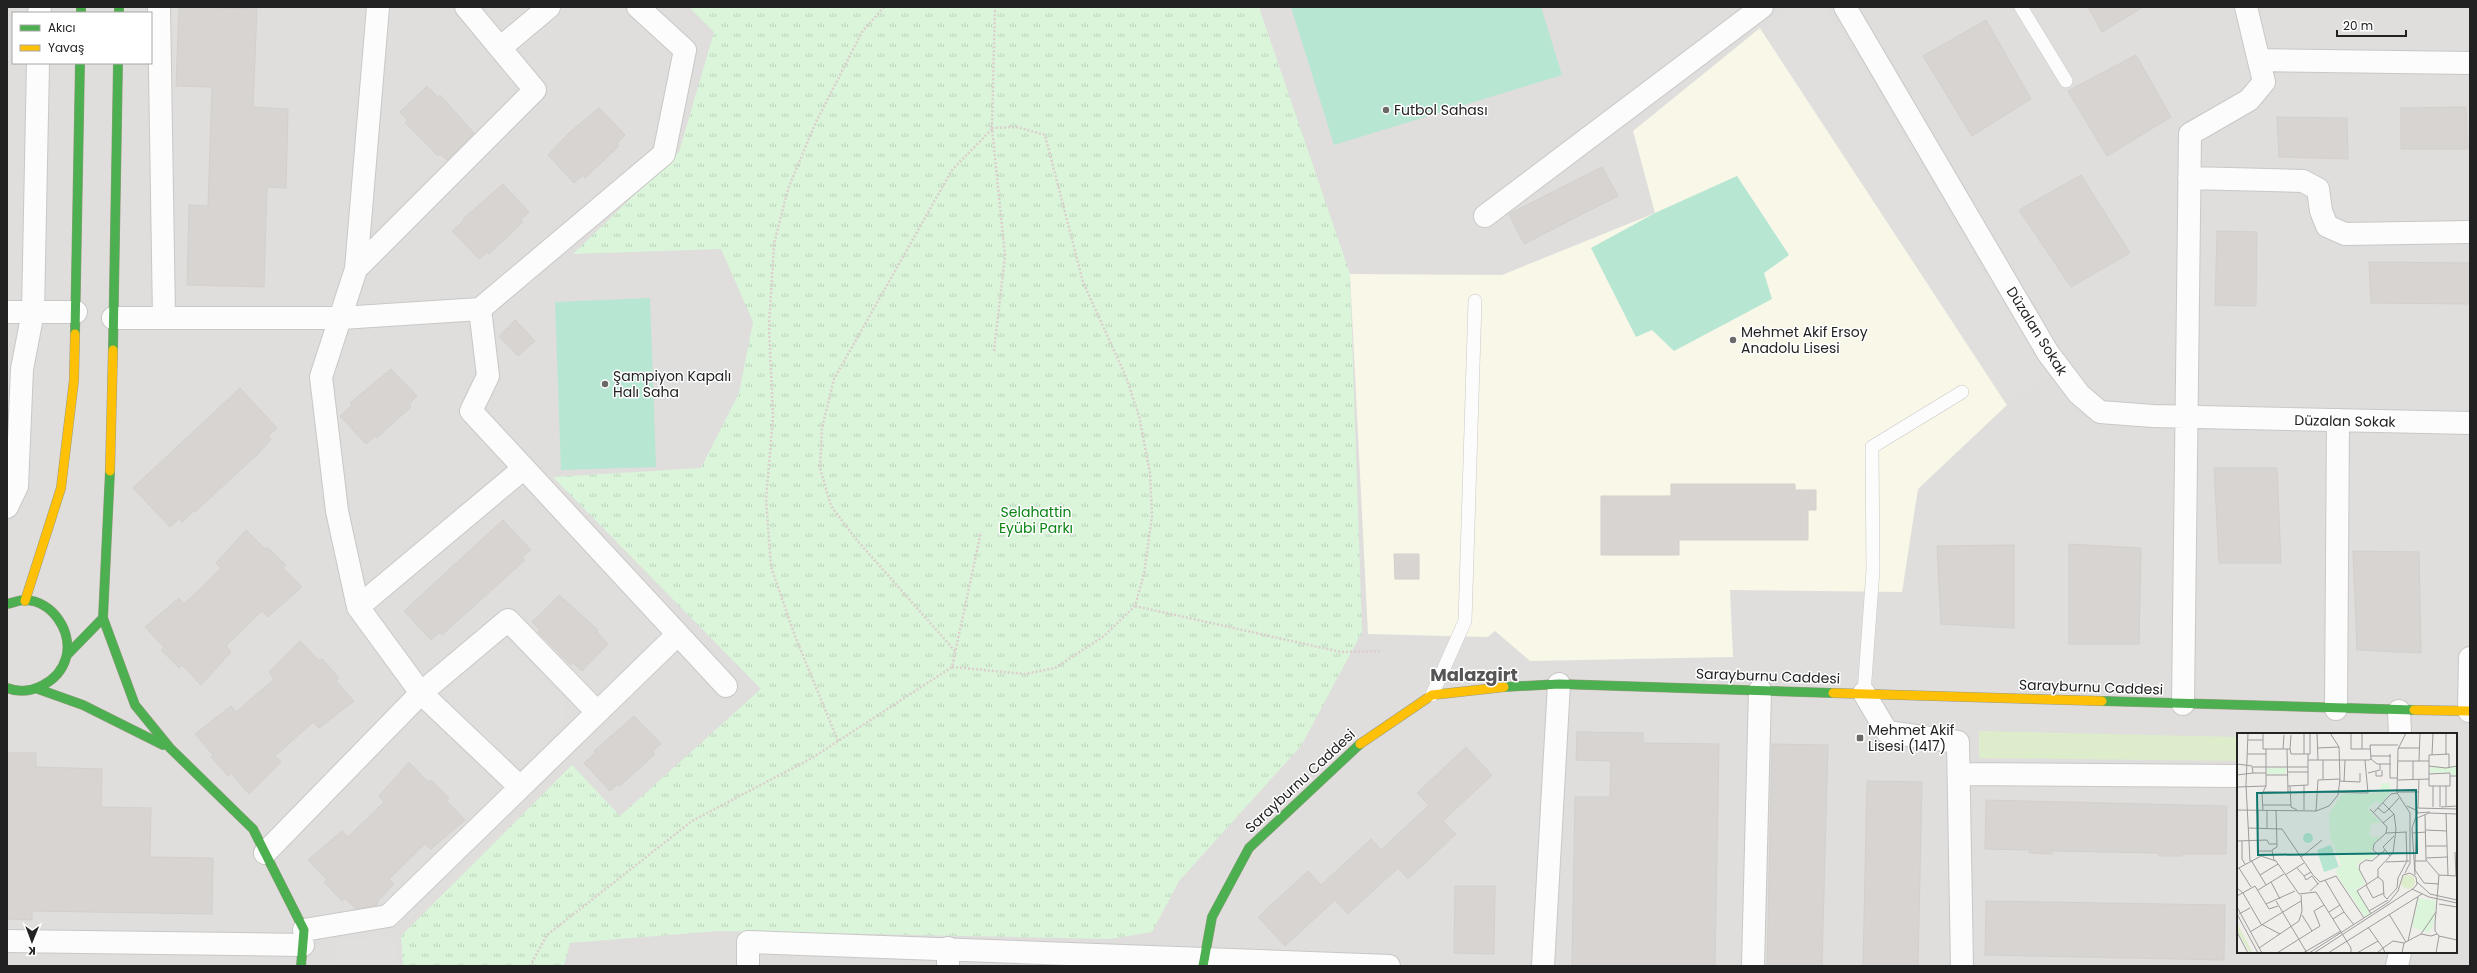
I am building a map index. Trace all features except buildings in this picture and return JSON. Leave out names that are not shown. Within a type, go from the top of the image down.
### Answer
[{"type":"street","points":[[159,7],[164,318]]},
{"type":"street","points":[[378,7],[356,269],[321,377],[336,512],[358,607],[421,693],[520,787]]},
{"type":"street","points":[[356,269],[535,90],[466,7]]},
{"type":"street","points":[[500,48],[548,7]]},
{"type":"street","points":[[113,318],[340,318],[480,309],[664,154],[685,50],[638,7]]},
{"type":"street","points":[[1485,216],[1762,7]]},
{"type":"street","name":"Düzalan Sokak","points":[[1844,7],[2048,353],[2079,394],[2100,412],[2187,417],[2470,423]]},
{"type":"street","points":[[2183,704],[2190,134],[2249,100],[2264,82],[2246,7]]},
{"type":"street","points":[[2259,60],[2470,63]]},
{"type":"street","points":[[7,507],[17,486],[22,369],[33,312],[38,64]]},
{"type":"street","points":[[25,601],[61,488],[74,380],[80,64]]},
{"type":"street","points":[[118,64],[110,488],[103,618],[135,705],[170,748],[253,829],[265,853],[303,947]]},
{"type":"street","points":[[2189,178],[2303,182],[2318,189],[2321,211],[2327,226],[2345,234],[2470,232]]},
{"type":"street","points":[[480,309],[488,376],[471,411],[726,686]]},
{"type":"street","points":[[7,312],[76,312]]},
{"type":"street","points":[[2336,709],[2338,420]]},
{"type":"street","points":[[358,607],[524,468]]},
{"type":"street","points":[[7,604],[25,601],[40,604],[53,612],[63,625],[68,640],[67,655],[62,670],[51,681],[38,689],[24,691],[8,689]]},
{"type":"street","points":[[67,655],[103,618]]},
{"type":"street","points":[[265,853],[421,693],[508,620],[597,712]]},
{"type":"street","points":[[7,941],[303,947],[388,916],[678,634]]},
{"type":"street","points":[[2469,711],[2470,658]]},
{"type":"street","points":[[1544,966],[1559,684]]},
{"type":"street","name":"Sarayburnu Caddesi","points":[[1203,962],[1212,917],[1249,848],[1357,746],[1432,696],[1513,686],[1559,684],[2399,711],[2469,711]]},
{"type":"street","points":[[38,689],[83,705],[170,748]]},
{"type":"street","points":[[1752,966],[1760,690]]},
{"type":"street","points":[[1864,694],[1886,732],[1958,742],[1962,966]]},
{"type":"street","points":[[2399,711],[2400,733]]},
{"type":"street","points":[[1959,774],[2237,776]]},
{"type":"street","points":[[748,966],[748,942],[948,957],[1389,966]]},
{"type":"street","points":[[2397,966],[2400,953]]},
{"type":"lane","points":[[2021,7],[2066,81]]},
{"type":"lane","points":[[1432,696],[1465,621],[1475,301]]},
{"type":"lane","points":[[1864,694],[1873,570],[1872,446],[1962,392]]},
{"type":"path","points":[[838,741],[795,636],[771,567],[766,499],[773,418],[769,327],[774,252],[788,189],[816,124],[862,32],[884,7]]},
{"type":"path","points":[[994,351],[1005,256],[992,129],[996,7]]},
{"type":"path","points":[[530,966],[546,935],[692,821],[812,758],[952,666],[1025,674],[1055,668],[1104,636],[1135,606],[1144,574],[1152,516],[1150,473],[1139,416],[1126,377],[1083,282],[1045,135],[1017,127],[992,129],[952,170],[834,379],[822,428],[820,468],[831,506],[855,538],[955,651]]},
{"type":"path","points":[[952,666],[981,532]]},
{"type":"path","points":[[1135,606],[1341,652],[1382,651]]},
{"type":"shaded area","points":[[7,7],[2470,7],[2470,966],[7,966]]},
{"type":"shaded area","points":[[1791,7],[1825,7],[2047,376],[2007,405],[1760,28]]},
{"type":"shaded area","name":"Mehmet Akif Ersoy Anadolu Lisesi","points":[[1760,28],[2007,405],[1918,489],[1902,592],[1730,590],[1733,657],[1530,661],[1495,631],[1488,637],[1368,634],[1350,274],[1502,275],[1655,213],[1633,131]]},
{"type":"shaded area","points":[[496,645],[510,645],[566,699],[564,721],[520,762],[503,761],[450,705],[449,691]]},
{"type":"shaded area","points":[[397,938],[397,966],[336,966],[336,939]]},
{"type":"green space","name":"Selahattin Eyübi Parkı","points":[[689,7],[1259,7],[1350,274],[1362,632],[1301,746],[1179,881],[1152,932],[1110,939],[718,931],[570,943],[564,966],[403,966],[401,936],[572,765],[620,816],[761,689],[553,477],[701,468],[739,393],[753,322],[721,249],[573,254],[679,152],[714,32]]},
{"type":"green space","name":"Futbol Sahası","points":[[1291,7],[1541,7],[1562,75],[1334,145]]},
{"type":"green space","points":[[1737,176],[1789,255],[1764,273],[1772,299],[1674,351],[1652,330],[1636,337],[1591,248],[1655,213]]},
{"type":"green space","name":"Şampiyon Kapalı Halı Saha","points":[[650,298],[656,467],[561,470],[555,302]]},
{"type":"green space","points":[[1979,731],[2237,737],[2237,761],[1979,758]]},
{"type":"traffic: fast","points":[[81,7],[81,12]]},
{"type":"traffic: fast","points":[[119,7],[119,12]]},
{"type":"traffic: fast","points":[[75,334],[80,64]]},
{"type":"traffic: fast","points":[[113,350],[118,64]]},
{"type":"traffic: fast","points":[[110,471],[103,618],[135,705],[170,748],[253,829],[304,930],[301,966]]},
{"type":"traffic: fast","points":[[7,604],[25,600],[44,606],[59,620],[66,638],[67,648],[66,658],[62,667],[50,680],[34,689],[16,690],[7,688]]},
{"type":"traffic: fast","points":[[67,655],[103,618]]},
{"type":"traffic: fast","points":[[1504,687],[1559,684],[1833,693]]},
{"type":"traffic: fast","points":[[38,689],[83,705],[163,745]]},
{"type":"traffic: fast","points":[[2102,701],[2414,710]]},
{"type":"traffic: fast","points":[[1203,966],[1212,917],[1249,848],[1360,744]]},
{"type":"traffic: slow","points":[[25,601],[61,488],[74,380],[75,334]]},
{"type":"traffic: slow","points":[[110,471],[113,350]]},
{"type":"traffic: slow","points":[[1360,744],[1432,695],[1504,687]]},
{"type":"traffic: slow","points":[[1833,693],[2102,701]]},
{"type":"traffic: slow","points":[[2414,710],[2470,711]]},
{"type":"place","name":"Futbol Sahası","points":[[1386,110]]},
{"type":"place","name":"Mehmet Akif Ersoy Anadolu Lisesi","points":[[1733,340]]},
{"type":"place","name":"Şampiyon Kapalı Halı Saha","points":[[605,384]]},
{"type":"place","name":"Mehmet Akif Lisesi (1417)","points":[[1860,738]]},
{"type":"district","name":"Malazgirt","points":[[1474,674]]}]
